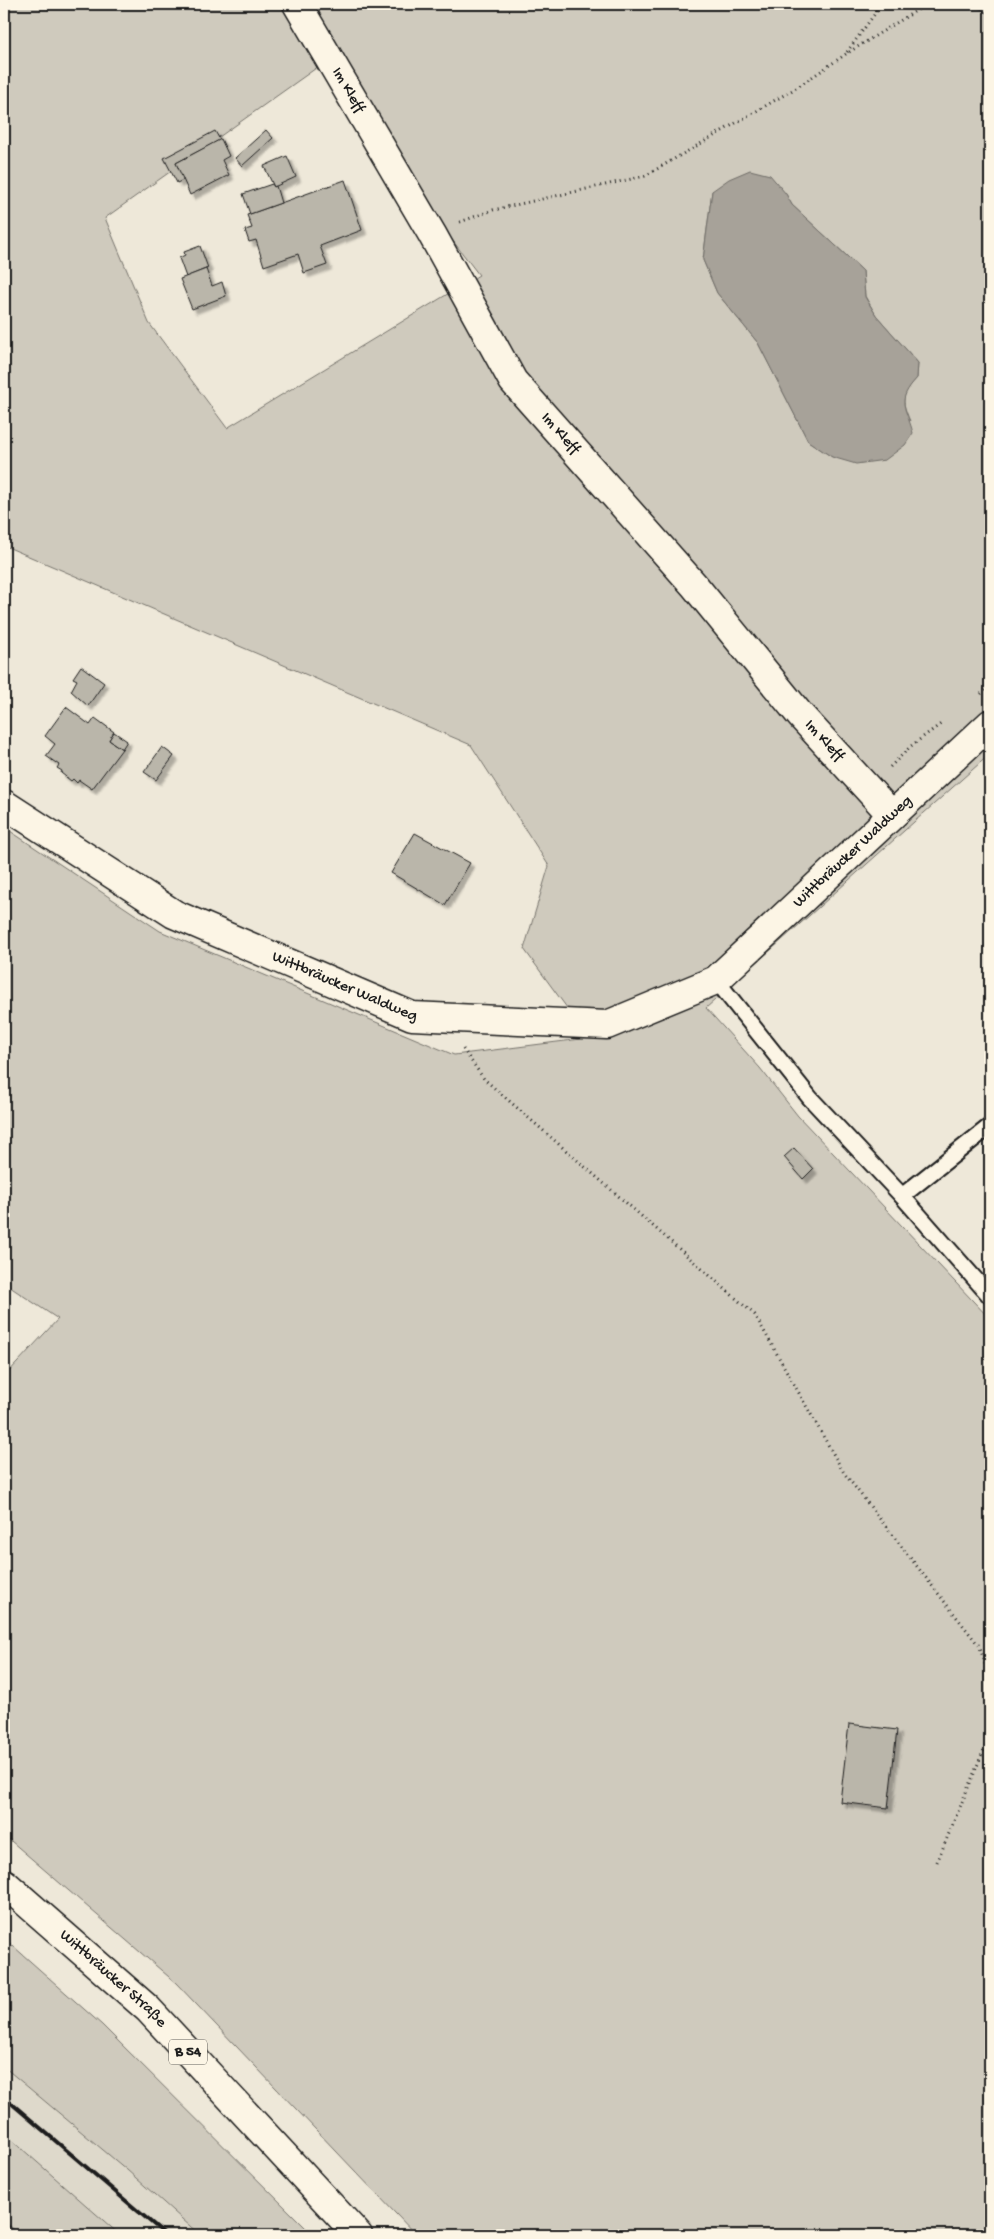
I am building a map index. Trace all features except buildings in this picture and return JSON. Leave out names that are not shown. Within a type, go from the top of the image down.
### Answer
[{"type":"street","name":"Im Kleff","points":[[297,4],[432,234],[513,381],[694,585],[800,715],[891,814]]},
{"type":"street","name":"Wittbräucker Waldweg","points":[[4,804],[174,914],[412,1016],[607,1025],[716,980],[891,814],[990,724]]},
{"type":"street","name":"Wittbräucker Straße","points":[[4,1883],[148,2009],[358,2235]]},
{"type":"lane","points":[[716,980],[810,1098],[902,1196],[990,1296]]},
{"type":"lane","points":[[902,1196],[990,1126]]},
{"type":"path","points":[[846,54],[882,4]]},
{"type":"path","points":[[432,234],[493,210],[645,176],[796,88],[846,54],[927,4]]},
{"type":"path","points":[[442,1017],[484,1079],[756,1315],[844,1473],[980,1647],[990,1681]]},
{"type":"path","points":[[937,1862],[990,1736]]},
{"type":"shaded area","points":[[4,4],[973,4],[990,15],[990,754],[706,1008],[760,1068],[798,1116],[990,1319],[990,2235],[416,2235],[176,1983],[4,1835],[4,1377],[58,1319],[4,1283],[4,827],[160,931],[454,1055],[589,1038],[524,949],[549,866],[471,745],[5,546],[4,548]],"holes":[[[319,66],[479,275],[227,428],[149,323],[105,218]],[[712,191],[786,194],[792,205],[863,271],[865,296],[876,315],[918,363],[917,378],[908,389],[904,398],[905,408],[910,421],[832,457],[808,441],[758,343],[717,293],[703,260]]]},
{"type":"shaded area","points":[[750,170],[770,175],[786,194],[792,205],[863,271],[865,297],[876,315],[918,363],[917,378],[910,386],[904,399],[905,410],[913,433],[905,445],[885,460],[856,464],[832,457],[808,441],[758,343],[717,293],[703,260],[712,191],[729,179]]},
{"type":"shaded area","points":[[4,1938],[102,2025],[313,2235],[200,2235],[127,2170],[4,2067]]},
{"type":"shaded area","points":[[4,2067],[127,2170],[200,2235],[120,2235],[4,2133]]},
{"type":"shaded area","points":[[4,2133],[120,2235],[4,2235]]},
{"type":"waterway","points":[[4,2227],[13,2235]]},
{"type":"railway","points":[[4,2097],[166,2235]]}]
